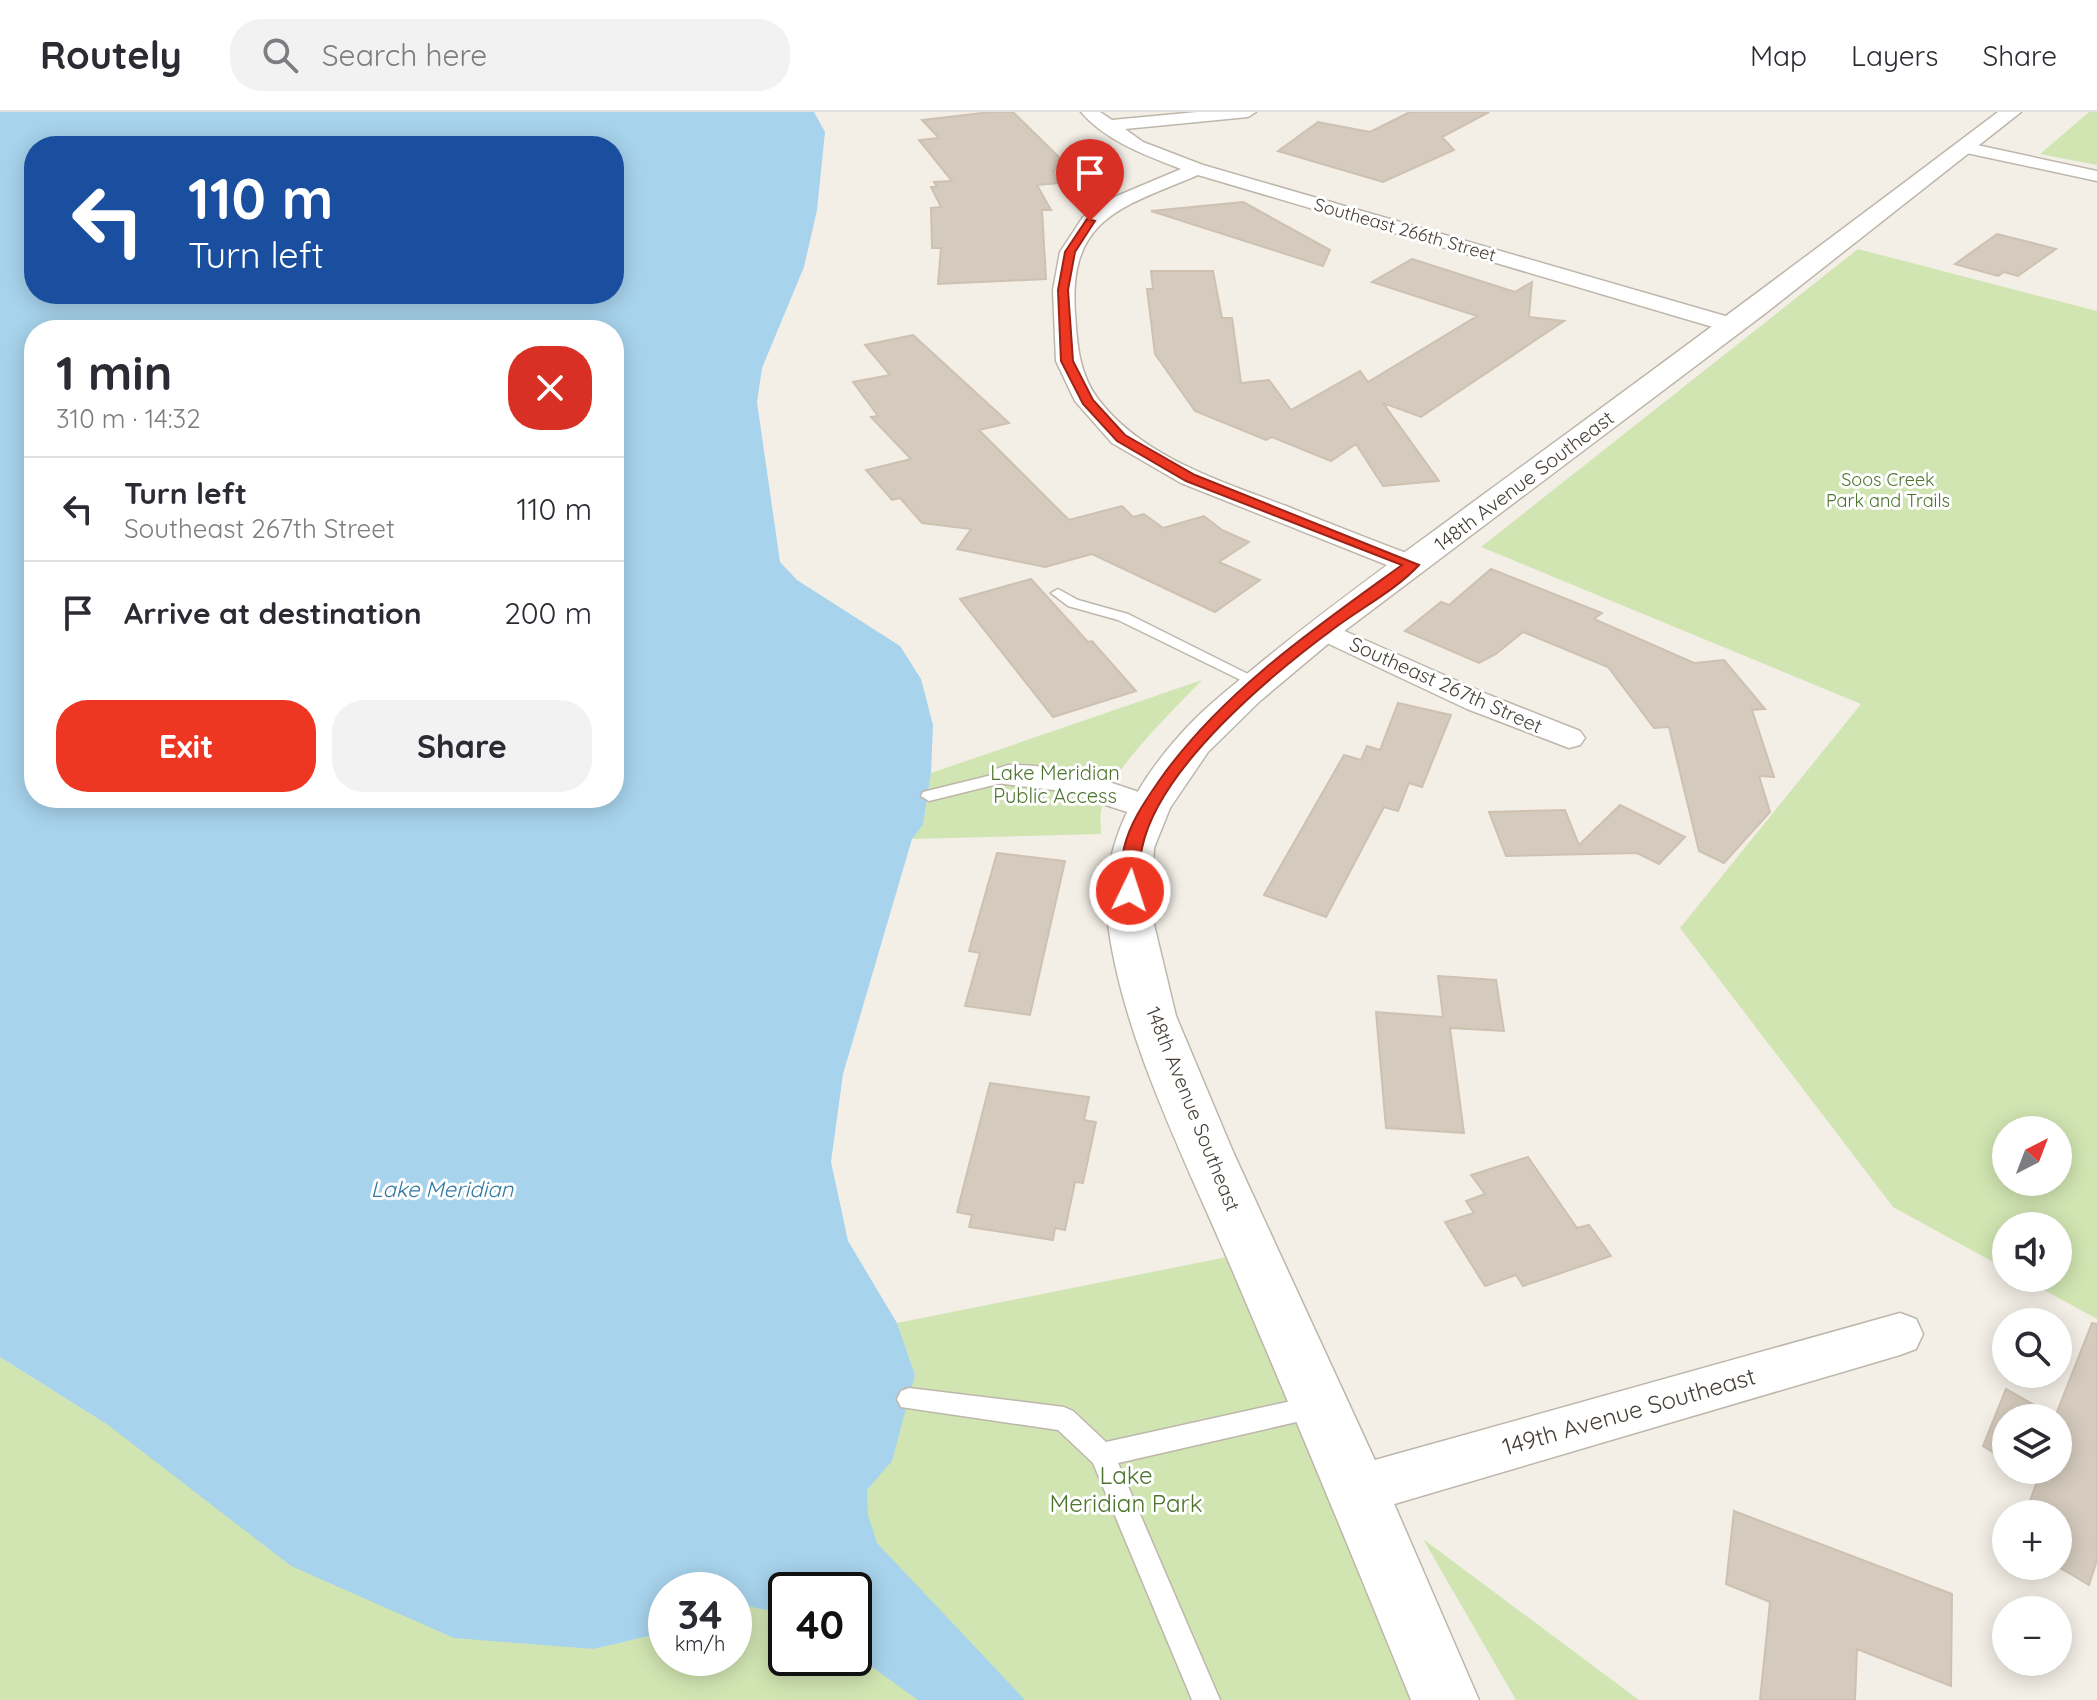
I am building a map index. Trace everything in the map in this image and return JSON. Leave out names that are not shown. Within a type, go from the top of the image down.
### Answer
[{"type":"street","name":"Southeast 266th Street","points":[[1089,112],[1137,146],[1197,169],[1731,325]]},
{"type":"street","points":[[1106,126],[1248,112]]},
{"type":"street","name":"148th Avenue Southeast","points":[[1445,1700],[1357,1490],[1208,1154],[1152,1016],[1129,912],[1133,848],[1149,808],[1194,743],[1258,683],[1322,630],[2011,112]]},
{"type":"street","points":[[1963,147],[2097,176]]},
{"type":"street","points":[[1197,169],[1124,200],[1090,221],[1070,252],[1063,290],[1067,361],[1087,401],[1121,438],[1190,478],[1412,565]]},
{"type":"street","name":"Southeast 267th Street","points":[[1322,630],[1478,702],[1569,738]]},
{"type":"street","points":[[1008,776],[1033,774],[1062,778],[1149,808]]},
{"type":"street","name":"149th Avenue Southeast","points":[[1357,1490],[1900,1334]]},
{"type":"lane","points":[[1058,593],[1073,603],[1123,617],[1258,683]]},
{"type":"lane","points":[[929,796],[1008,776]]},
{"type":"lane","points":[[909,1399],[1064,1419],[1102,1455],[1206,1700]]},
{"type":"lane","points":[[1102,1455],[1320,1406]]},
{"type":"green space","points":[[2089,112],[2097,112],[2097,165],[2040,154]]},
{"type":"green space","name":"Soos Creek Park and Trails","points":[[1858,249],[2097,311],[2097,1319],[2048,1292],[2072,1292],[2072,1212],[1992,1212],[1992,1261],[1893,1207],[1680,928],[1861,704],[1481,547]]},
{"type":"green space","name":"Lake Meridian Public Access","points":[[1202,680],[1148,737],[1112,784],[1102,806],[1101,834],[912,839],[923,825],[931,773]]},
{"type":"green space","name":"Lake Meridian Park","points":[[1252,1252],[1445,1700],[0,1700],[0,1357],[108,1425],[594,1649],[648,1636],[648,1676],[752,1676],[752,1594],[768,1582],[768,1676],[872,1676],[872,1572],[782,1572],[825,1540],[915,1375],[897,1323]]},
{"type":"green space","points":[[1423,1539],[1639,1700],[1516,1700]]},
{"type":"water","name":"Lake Meridian","points":[[0,112],[814,112],[825,132],[817,210],[804,267],[762,368],[757,402],[780,562],[797,580],[900,646],[921,679],[933,725],[931,773],[923,825],[912,839],[843,1074],[831,1162],[848,1241],[897,1323],[915,1375],[892,1461],[867,1490],[868,1515],[877,1543],[1025,1700],[918,1700],[872,1667],[872,1572],[768,1572],[768,1610],[752,1607],[752,1572],[648,1572],[648,1636],[594,1649],[454,1638],[291,1566],[108,1425],[0,1357]]},
{"type":"building","points":[[1013,112],[1071,169],[1053,171],[1061,183],[1037,185],[1051,210],[1042,210],[1046,279],[938,284],[941,248],[932,248],[931,208],[941,207],[931,187],[937,187],[934,182],[952,181],[919,140],[939,138],[922,120]]},
{"type":"building","points":[[1410,112],[1489,112],[1442,137],[1454,150],[1383,182],[1278,151],[1318,122],[1370,132]]},
{"type":"building","points":[[1243,202],[1330,250],[1323,266],[1151,211]]},
{"type":"building","points":[[1997,234],[2056,249],[2018,276],[2004,272],[1998,276],[1955,264]]},
{"type":"building","points":[[1412,259],[1515,292],[1532,282],[1529,317],[1564,321],[1421,417],[1383,403],[1439,481],[1383,486],[1356,444],[1331,461],[1272,437],[1266,440],[1195,411],[1155,354],[1147,289],[1153,289],[1151,271],[1213,271],[1222,318],[1232,318],[1241,383],[1269,380],[1291,410],[1360,371],[1368,382],[1477,316],[1372,282]]},
{"type":"building","points":[[913,335],[1009,423],[979,430],[1069,520],[1122,506],[1133,517],[1144,514],[1163,528],[1204,516],[1222,530],[1249,542],[1219,562],[1260,580],[1215,612],[1092,554],[1045,567],[957,549],[971,529],[922,523],[900,498],[892,500],[866,470],[911,459],[871,417],[878,416],[853,382],[890,375],[865,345]]},
{"type":"building","points":[[1491,569],[1602,613],[1594,619],[1694,663],[1724,660],[1765,709],[1752,710],[1774,777],[1759,776],[1770,812],[1724,863],[1699,851],[1669,727],[1654,728],[1608,667],[1523,632],[1496,654],[1479,663],[1405,631],[1441,602],[1449,605]]},
{"type":"building","points":[[1031,579],[1136,691],[1053,717],[960,599]]},
{"type":"building","points":[[1398,703],[1451,715],[1422,787],[1409,783],[1398,811],[1384,807],[1326,917],[1264,895],[1344,755],[1361,760],[1367,746],[1380,750]]},
{"type":"building","points":[[1620,805],[1685,837],[1659,864],[1637,853],[1506,856],[1489,812],[1565,810],[1579,845]]},
{"type":"building","points":[[997,853],[1065,861],[1030,1015],[965,1006],[980,953],[969,951]]},
{"type":"building","points":[[1438,976],[1496,980],[1504,1031],[1450,1028],[1464,1133],[1386,1128],[1376,1012],[1443,1017]]},
{"type":"building","points":[[990,1083],[1089,1097],[1084,1120],[1096,1122],[1083,1183],[1075,1182],[1065,1230],[1055,1228],[1053,1240],[969,1227],[972,1215],[957,1212]]},
{"type":"building","points":[[1528,1157],[1577,1228],[1589,1225],[1611,1256],[1523,1286],[1516,1275],[1485,1286],[1445,1222],[1474,1213],[1466,1201],[1485,1194],[1471,1175]]},
{"type":"building","points":[[2092,1323],[2097,1324],[2097,1560],[2089,1585],[2072,1575],[2072,1500],[2030,1500],[2036,1484],[2072,1484],[2072,1404],[2060,1404],[2066,1388],[2072,1388],[2072,1374]]},
{"type":"building","points":[[2006,1389],[2032,1404],[2000,1404]]},
{"type":"building","points":[[1992,1424],[1992,1451],[1983,1446]]},
{"type":"building","points":[[1734,1511],[1952,1594],[1951,1686],[1857,1649],[1855,1700],[1760,1700],[1770,1602],[1726,1584]]},
{"type":"route","points":[[1090,221],[1070,252],[1063,290],[1067,361],[1087,401],[1121,438],[1190,478],[1412,565],[1322,630],[1247,693],[1194,743],[1149,808],[1133,848],[1130,891]]}]
